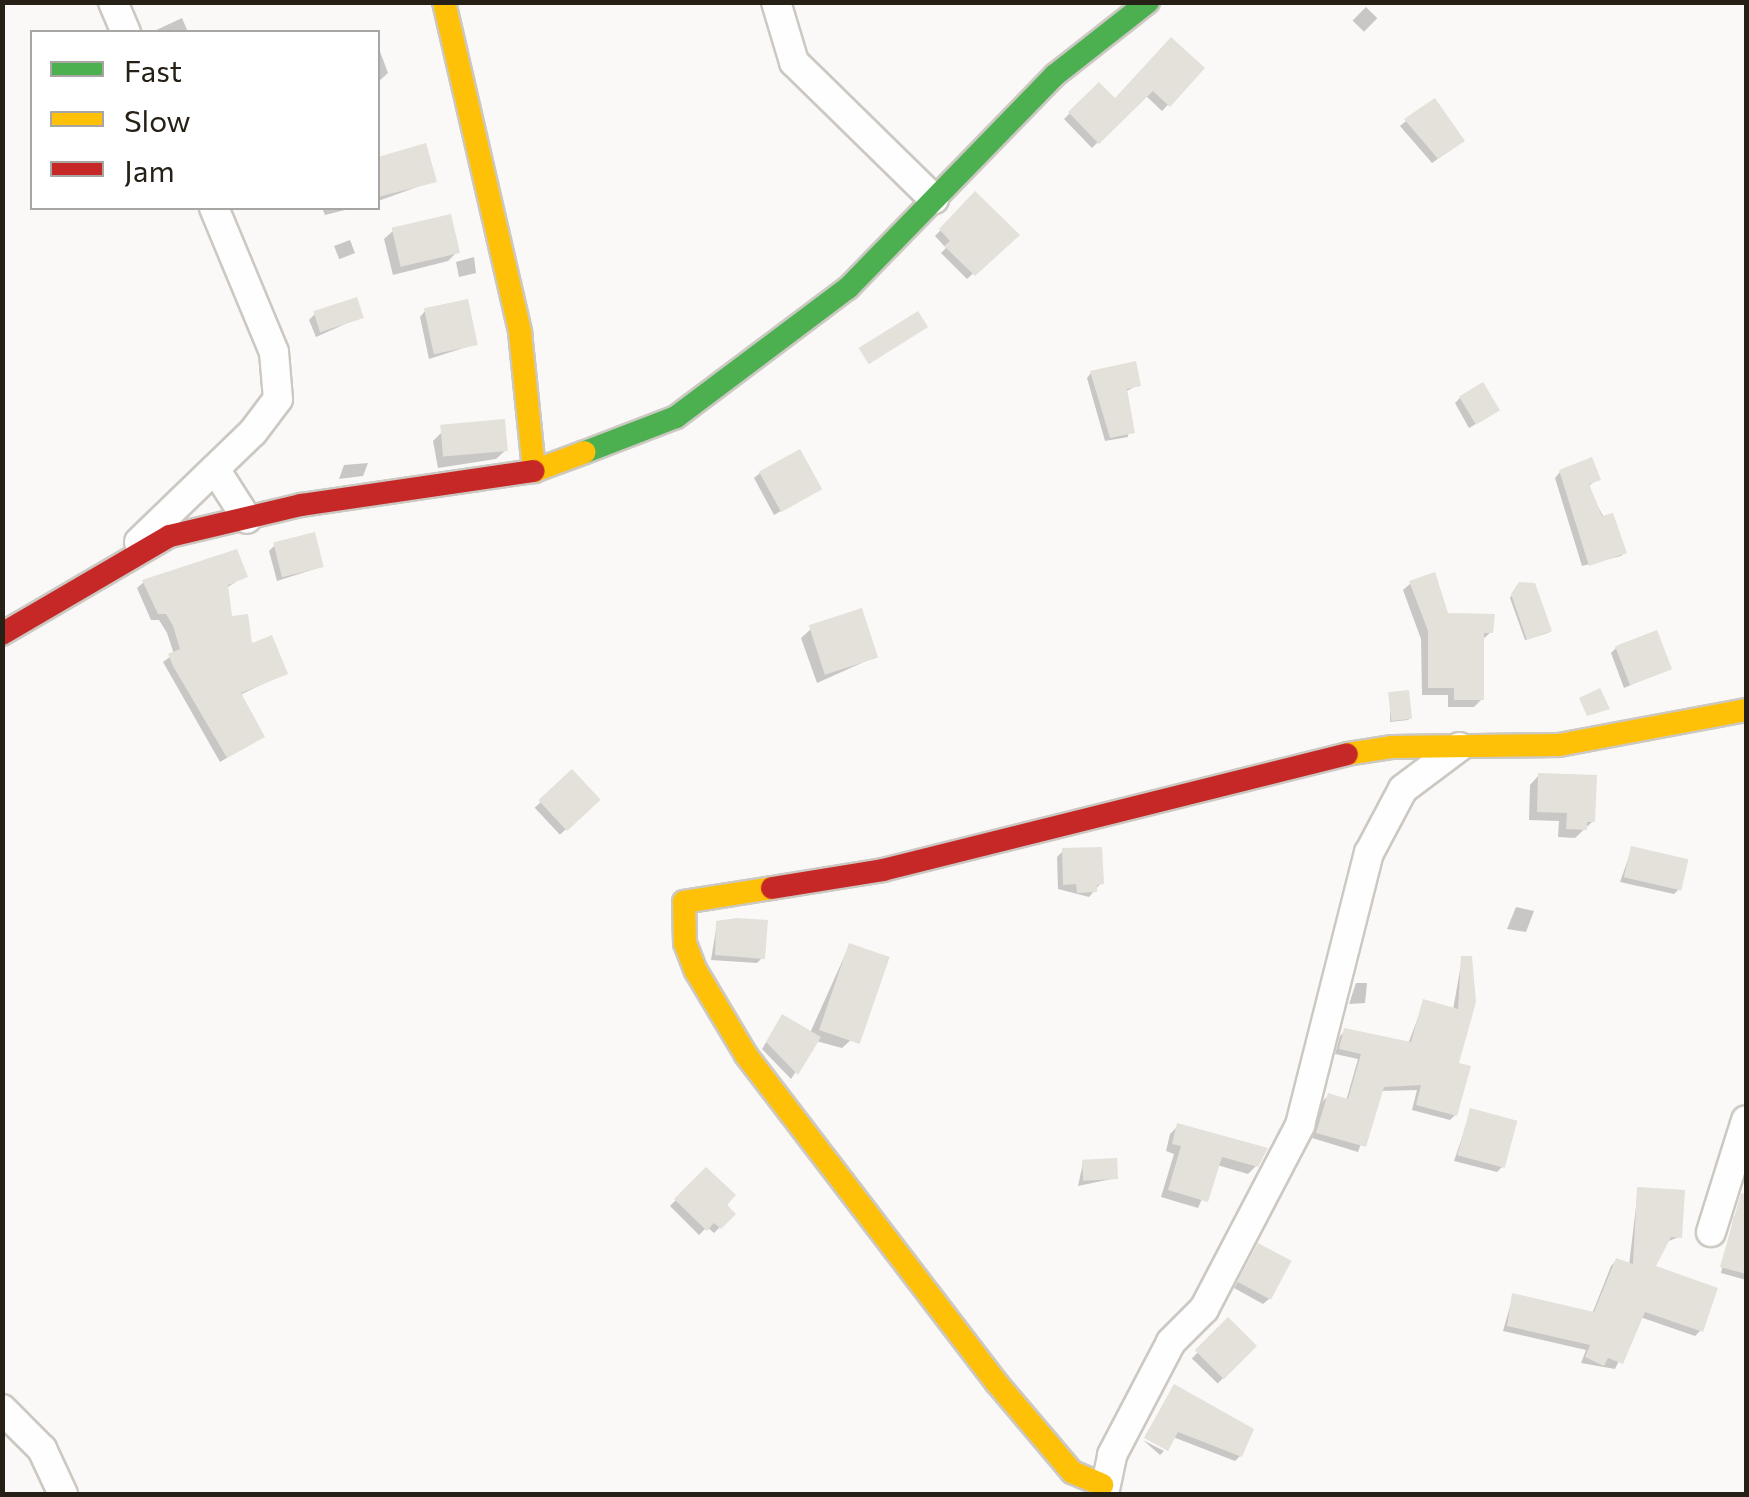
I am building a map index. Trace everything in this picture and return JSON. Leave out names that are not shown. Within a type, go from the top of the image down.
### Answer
[{"type":"street","points":[[112,2],[125,30]]},
{"type":"street","points":[[444,2],[520,332],[534,471]]},
{"type":"street","points":[[776,2],[794,62],[934,199]]},
{"type":"street","points":[[2,634],[122,559],[170,536],[300,505],[534,471],[676,417],[848,288],[1055,75],[1148,2]]},
{"type":"street","points":[[122,559],[215,469],[278,399],[274,352],[215,210]]},
{"type":"street","points":[[215,469],[247,520]]},
{"type":"street","points":[[1459,747],[1403,789],[1368,853],[1300,1125],[1204,1309],[1171,1342],[1103,1490],[1072,1472],[996,1382],[746,1055],[696,970],[685,943],[684,902],[883,870],[1296,762],[1392,747],[1558,745],[1745,715]]},
{"type":"street","points":[[1712,1232],[1746,1120]]},
{"type":"street","points":[[2,1408],[42,1449],[63,1494]]},
{"type":"building","points":[[1171,37],[1205,68],[1170,107],[1153,91],[1099,144],[1068,112],[1099,82],[1115,98]]},
{"type":"building","points":[[1435,98],[1465,141],[1438,159],[1404,119]]},
{"type":"building","points":[[426,143],[437,182],[380,196],[380,156]]},
{"type":"building","points":[[975,191],[1020,235],[975,276],[944,246],[950,241],[939,229]]},
{"type":"building","points":[[451,214],[460,253],[401,267],[392,228]]},
{"type":"building","points":[[357,297],[364,318],[320,332],[313,311]]},
{"type":"building","points":[[468,299],[478,345],[434,354],[424,308]]},
{"type":"building","points":[[918,311],[928,327],[869,364],[859,348]]},
{"type":"building","points":[[1136,361],[1141,386],[1127,389],[1135,433],[1110,438],[1090,371]]},
{"type":"building","points":[[1483,382],[1500,410],[1476,425],[1459,396]]},
{"type":"building","points":[[505,419],[508,451],[443,457],[440,425]]},
{"type":"building","points":[[800,449],[822,489],[781,512],[759,472]]},
{"type":"building","points":[[1592,457],[1601,480],[1589,484],[1602,516],[1613,513],[1627,553],[1589,566],[1559,470]]},
{"type":"building","points":[[315,532],[324,567],[282,577],[273,542]]},
{"type":"building","points":[[237,549],[248,577],[228,585],[232,616],[248,614],[252,643],[272,635],[288,674],[241,693],[265,737],[227,758],[173,666],[168,654],[180,649],[173,626],[166,614],[158,614],[142,580]]},
{"type":"building","points":[[1435,572],[1448,613],[1495,614],[1493,633],[1484,633],[1484,700],[1454,700],[1454,688],[1428,688],[1428,631],[1409,581]]},
{"type":"building","points":[[1519,582],[1535,583],[1552,631],[1527,640],[1511,594]]},
{"type":"building","points":[[862,608],[878,657],[825,675],[809,625]]},
{"type":"building","points":[[1657,630],[1672,669],[1630,685],[1615,646]]},
{"type":"building","points":[[1600,688],[1610,709],[1587,716],[1579,698]]},
{"type":"building","points":[[1409,690],[1412,719],[1391,721],[1388,692]]},
{"type":"building","points":[[572,769],[601,800],[567,831],[538,800]]},
{"type":"building","points":[[1538,773],[1597,775],[1595,822],[1587,822],[1587,830],[1566,829],[1567,813],[1537,812]]},
{"type":"building","points":[[1631,846],[1688,859],[1681,890],[1624,877]]},
{"type":"building","points":[[1102,847],[1104,884],[1097,885],[1097,892],[1077,893],[1076,884],[1063,885],[1062,848]]},
{"type":"building","points":[[768,920],[765,959],[715,955],[716,921]]},
{"type":"building","points":[[849,943],[890,957],[860,1044],[819,1030]]},
{"type":"building","points":[[1461,956],[1472,956],[1476,1002],[1459,1063],[1471,1066],[1457,1116],[1416,1105],[1421,1085],[1384,1087],[1366,1147],[1316,1133],[1328,1093],[1348,1099],[1361,1054],[1339,1049],[1344,1028],[1411,1042],[1423,999],[1458,1009]]},
{"type":"building","points":[[782,1014],[821,1037],[798,1075],[766,1042]]},
{"type":"building","points":[[1470,1108],[1517,1121],[1505,1168],[1457,1155]]},
{"type":"building","points":[[1177,1123],[1268,1148],[1258,1167],[1222,1157],[1208,1202],[1168,1190],[1181,1146],[1172,1144]]},
{"type":"building","points":[[1117,1158],[1118,1179],[1083,1181],[1082,1160]]},
{"type":"building","points":[[706,1167],[736,1195],[727,1205],[736,1214],[721,1229],[714,1223],[707,1231],[674,1199]]},
{"type":"building","points":[[1637,1187],[1685,1190],[1682,1238],[1671,1237],[1656,1266],[1718,1288],[1703,1332],[1645,1312],[1623,1364],[1608,1358],[1604,1366],[1585,1357],[1590,1345],[1507,1326],[1512,1293],[1594,1312],[1616,1258],[1633,1264]]},
{"type":"building","points":[[1741,1193],[1746,1194],[1746,1274],[1720,1267]]},
{"type":"building","points":[[1258,1243],[1292,1261],[1271,1300],[1237,1282]]},
{"type":"building","points":[[1228,1317],[1257,1346],[1224,1379],[1195,1350]]},
{"type":"building","points":[[1174,1384],[1254,1429],[1242,1457],[1178,1432],[1168,1451],[1144,1438]]},
{"type":"traffic: fast","points":[[585,452],[676,417],[848,288],[1055,75],[1148,2]]},
{"type":"traffic: slow","points":[[444,2],[520,332],[534,471],[585,452]]},
{"type":"traffic: slow","points":[[1347,754],[1392,747],[1559,745],[1746,710]]},
{"type":"traffic: slow","points":[[772,888],[684,902],[685,943],[696,971],[746,1055],[996,1382],[1072,1472],[1102,1485]]},
{"type":"traffic: jam","points":[[2,634],[170,536],[301,505],[534,471]]},
{"type":"traffic: jam","points":[[772,888],[883,870],[1347,754]]}]
